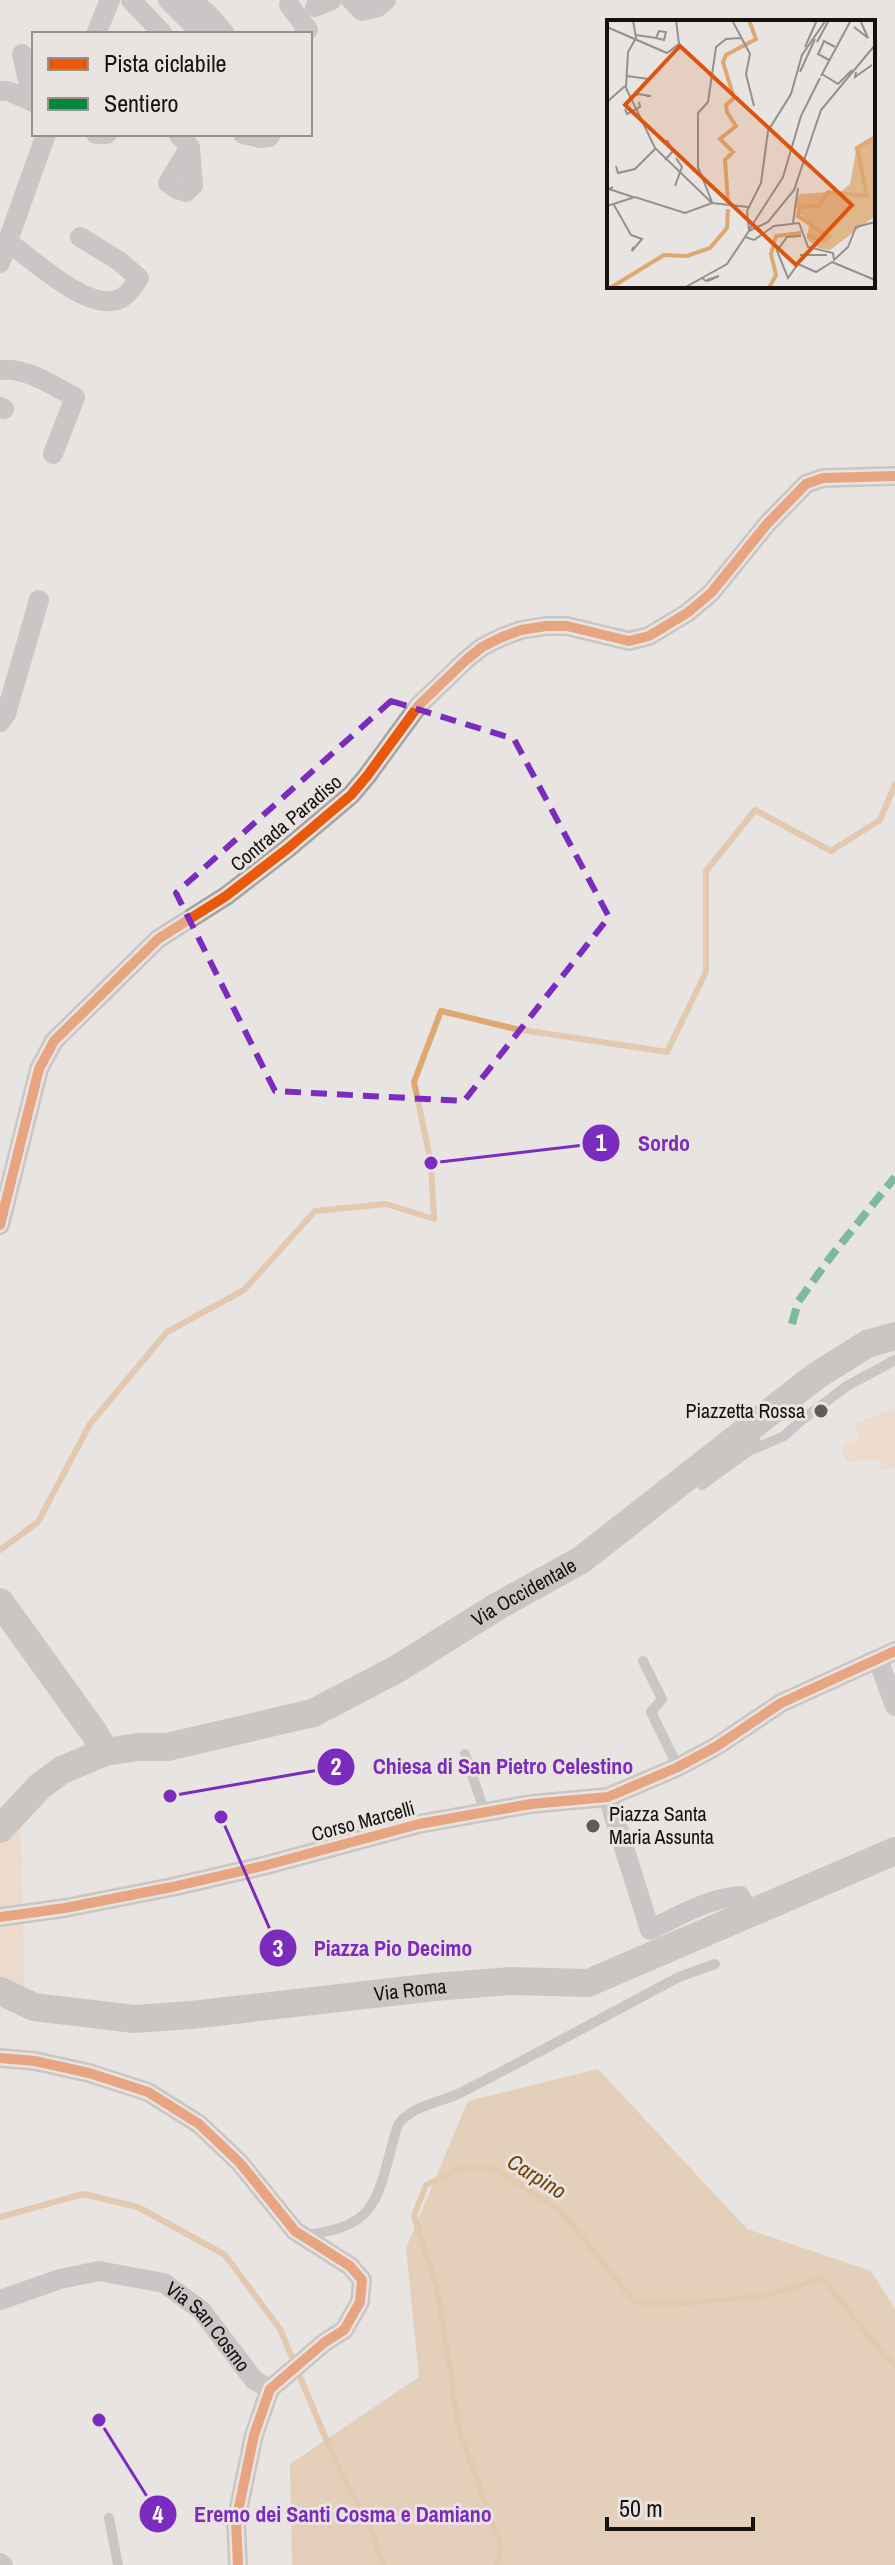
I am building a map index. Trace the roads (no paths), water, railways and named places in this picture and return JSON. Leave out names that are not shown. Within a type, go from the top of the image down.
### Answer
[{"type":"main road","name":"Via Occidentale","points":[[0,1829],[40,1786],[100,1743],[167,1747],[313,1713],[397,1669],[498,1606],[581,1560],[835,1363],[867,1344],[895,1336]]},
{"type":"main road","points":[[0,1602],[100,1743]]},
{"type":"main road","name":"Via Roma","points":[[0,1991],[34,2007],[134,2019],[511,1981],[588,1983],[895,1851]]},
{"type":"street","points":[[97,32],[110,0]]},
{"type":"street","points":[[131,0],[161,32]]},
{"type":"street","points":[[168,0],[200,32]]},
{"type":"street","points":[[192,0],[223,32]]},
{"type":"street","points":[[351,0],[362,11],[378,7],[386,0]]},
{"type":"street","points":[[289,5],[308,30],[306,32]]},
{"type":"street","points":[[22,54],[32,94]]},
{"type":"street","points":[[0,91],[8,91],[32,101]]},
{"type":"street","points":[[0,263],[45,136]]},
{"type":"street","points":[[8,242],[82,294],[101,301],[116,300],[130,292],[139,278],[119,261],[80,237]]},
{"type":"street","points":[[0,370],[13,368],[26,372],[75,397],[53,454]]},
{"type":"street","name":"Contrada Paradiso","points":[[0,1225],[39,1069],[54,1041],[158,939],[238,886],[351,795],[419,705],[466,660],[502,637],[546,626],[567,626],[629,641],[649,636],[687,613],[711,593],[767,524],[806,484],[823,478],[895,476]]},
{"type":"street","points":[[0,722],[6,714],[39,600]]},
{"type":"street","points":[[887,1655],[895,1706]]},
{"type":"street","name":"Corso Marcelli","points":[[0,1917],[172,1887],[419,1824],[531,1804],[608,1797],[678,1767],[754,1724],[781,1703],[887,1655]]},
{"type":"street","points":[[608,1797],[650,1930],[678,1915],[727,1897],[740,1896],[750,1914]]},
{"type":"street","points":[[0,2058],[89,2073],[148,2092],[199,2124],[240,2163],[295,2231],[350,2266],[362,2280],[360,2302],[344,2330],[274,2385],[254,2435],[236,2521],[238,2565]]},
{"type":"street","name":"Via San Cosmo","points":[[0,2300],[60,2279],[99,2271],[164,2283],[201,2310],[254,2380],[274,2385]]},
{"type":"lane","points":[[702,1485],[749,1451],[784,1436],[847,1386],[895,1360]]},
{"type":"lane","points":[[749,1451],[747,1447],[767,1427],[769,1414]]},
{"type":"lane","points":[[643,1661],[662,1699],[651,1712],[678,1767]]},
{"type":"lane","points":[[465,1754],[485,1813]]},
{"type":"lane","points":[[302,2235],[320,2233],[358,2220],[368,2212],[383,2182],[399,2122],[413,2111],[456,2095],[679,1977],[715,1964]]},
{"type":"lane","points":[[109,2518],[118,2565]]},
{"type":"waterway","points":[[0,1550],[38,1522],[90,1424],[167,1332],[244,1290],[315,1211],[386,1204],[434,1219],[431,1163],[414,1082],[441,1011],[516,1029],[667,1052],[706,972],[706,871],[755,810],[831,851],[880,820],[895,784]]},
{"type":"waterway","name":"Carpino","points":[[497,2565],[501,2547],[459,2429],[437,2286],[414,2216],[426,2185],[462,2168],[492,2168],[560,2210],[635,2302],[686,2303],[765,2296],[822,2278],[895,2365]]},
{"type":"waterway","name":"Carpino","points":[[0,2217],[83,2194],[138,2207],[225,2255],[280,2329],[336,2463],[373,2535],[384,2565]]},
{"type":"place","name":"Sordo","points":[[431,1163]]},
{"type":"place","name":"Piazzetta Rossa","points":[[821,1411]]},
{"type":"place","name":"Chiesa di San Pietro Celestino","points":[[170,1796]]},
{"type":"place","name":"Piazza Pio Decimo","points":[[221,1817]]},
{"type":"place","name":"Piazza Santa Maria Assunta","points":[[593,1826]]},
{"type":"place","name":"Eremo dei Santi Cosma e Damiano","points":[[99,2420]]}]
